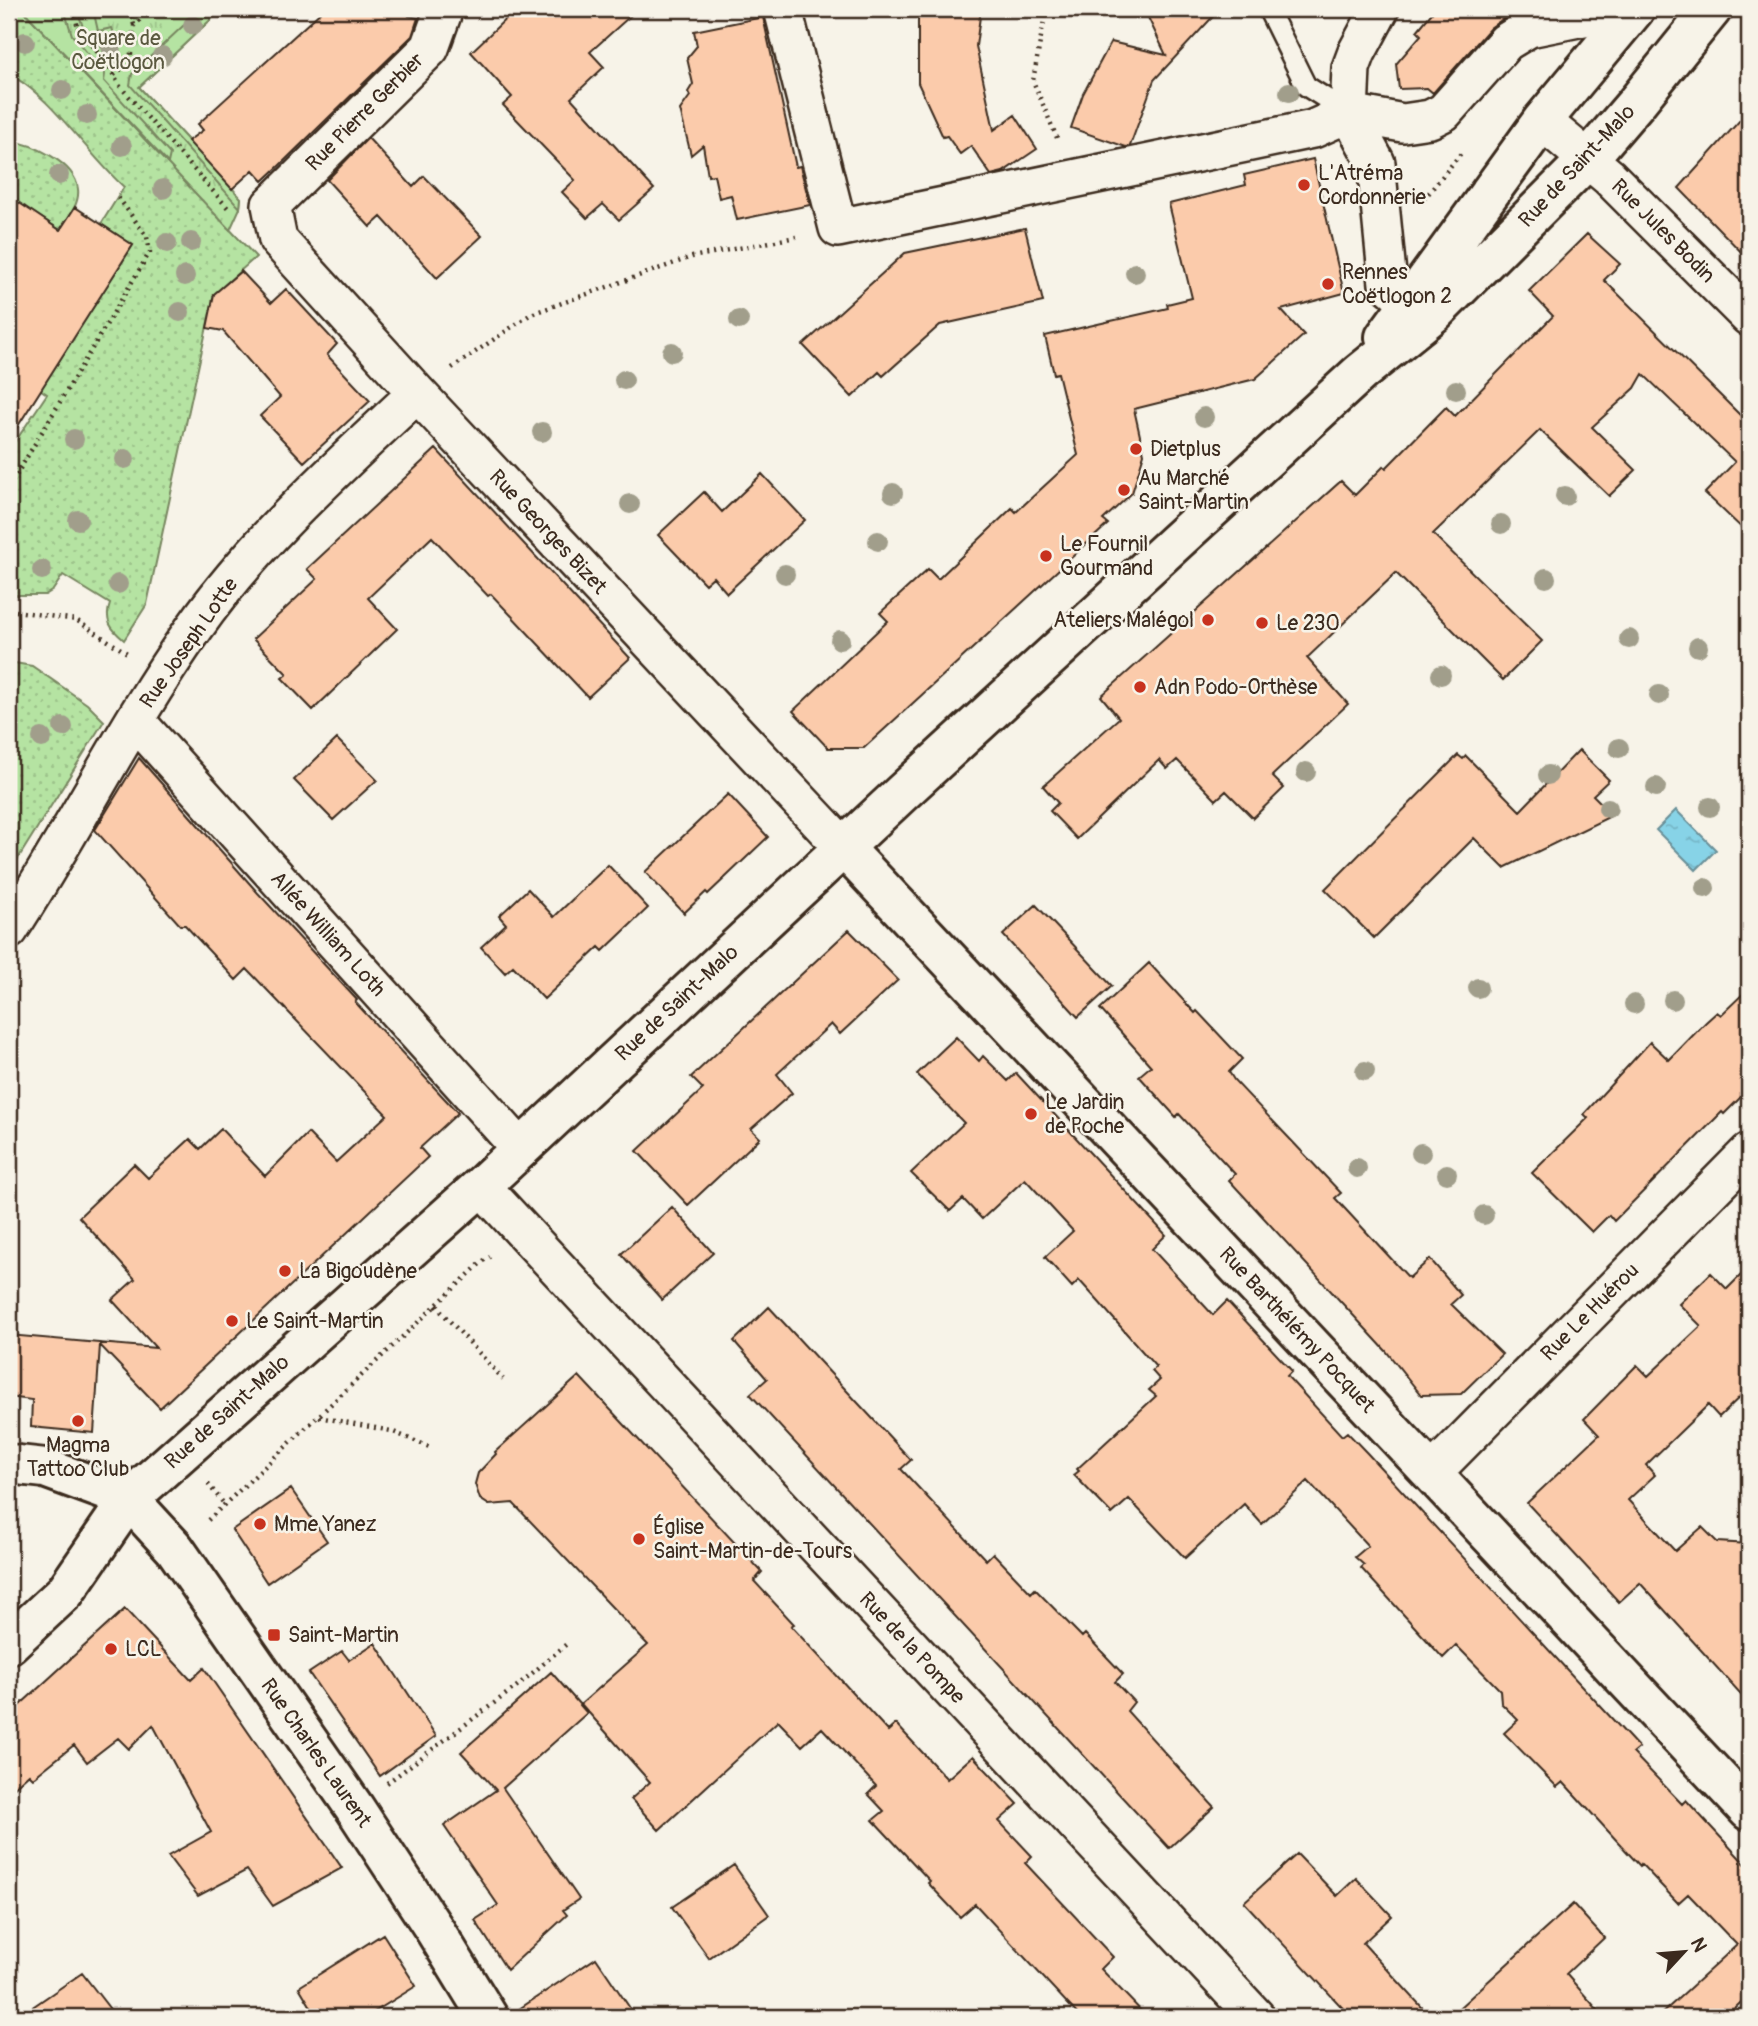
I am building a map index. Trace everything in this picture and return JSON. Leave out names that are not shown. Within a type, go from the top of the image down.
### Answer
[{"type":"main road","name":"Rue de Saint-Malo","points":[[1421,308],[1542,121],[1635,9]]},
{"type":"main road","name":"Rue de Saint-Malo","points":[[9,1644],[65,1592],[130,1499],[481,1186],[1360,373],[1421,308],[1588,159],[1712,9]]},
{"type":"main road","name":"Rue Barthélémy Pocquet","points":[[844,848],[1749,1811]]},
{"type":"main road","points":[[9,1464],[45,1468],[130,1499]]},
{"type":"main road","name":"Rue Charles Laurent","points":[[130,1499],[175,1549],[354,1807],[488,2017]]},
{"type":"street","name":"Rue Pierre Gerbier","points":[[278,240],[271,205],[430,48],[444,9]]},
{"type":"street","points":[[783,9],[838,228],[1313,129],[1349,113],[1403,123],[1430,119],[1444,112],[1506,42],[1529,28],[1623,9]]},
{"type":"street","points":[[1380,9],[1351,68],[1349,113],[1376,163],[1388,284],[1421,308]]},
{"type":"street","name":"Rue Jules Bodin","points":[[1542,121],[1588,159],[1749,317]]},
{"type":"street","name":"Rue Georges Bizet","points":[[278,240],[417,393],[844,848]]},
{"type":"street","name":"Rue Joseph Lotte","points":[[9,930],[135,720],[196,626],[290,513],[417,393]]},
{"type":"street","name":"Allée William Loth","points":[[135,720],[520,1148]]},
{"type":"street","name":"Rue Le Huérou","points":[[1432,1473],[1749,1152]]},
{"type":"street","name":"Rue de la Pompe","points":[[481,1186],[1256,2017]]},
{"type":"lane","points":[[1268,9],[1306,86],[1349,113]]},
{"type":"path","points":[[73,9],[79,31],[107,63],[119,85],[236,217],[278,240]]},
{"type":"path","points":[[114,75],[130,62],[134,26],[130,9]]},
{"type":"path","points":[[134,26],[151,9]]},
{"type":"path","points":[[1046,9],[1033,81],[1075,180]]},
{"type":"path","points":[[9,487],[150,252],[148,237],[118,198]]},
{"type":"path","points":[[417,393],[531,314],[692,257],[838,228]]},
{"type":"path","points":[[9,610],[76,620],[119,648]]},
{"type":"path","points":[[175,1549],[482,1261],[527,1235]]},
{"type":"path","points":[[436,1306],[503,1379]]},
{"type":"path","points":[[318,1417],[391,1431],[432,1448]]},
{"type":"path","points":[[386,1783],[517,1686],[569,1642]]},
{"type":"green space","points":[[9,9],[22,9],[256,257],[214,294],[147,604],[124,640],[110,624],[110,604],[63,575],[53,590],[45,595],[9,595],[9,446],[11,448],[47,394],[31,383],[72,340],[133,245],[101,224],[124,187],[53,109],[23,83],[9,75]]},
{"type":"green space","name":"Square de Coëtlogon","points":[[22,9],[222,9],[139,87],[241,198],[240,208],[230,230]]},
{"type":"green space","points":[[22,9],[64,9],[72,35],[105,74],[104,81],[170,154],[168,163]]},
{"type":"green space","points":[[77,9],[93,9],[98,31],[112,28],[122,60],[117,64],[83,27]]},
{"type":"green space","points":[[201,9],[222,9],[139,87],[241,198],[240,208],[130,85],[132,74]]},
{"type":"green space","points":[[9,141],[51,156],[61,162],[75,179],[77,200],[60,230],[20,204],[9,220]]},
{"type":"green space","points":[[9,662],[32,666],[87,704],[104,721],[9,873]]},
{"type":"water","points":[[1676,810],[1716,850],[1696,870],[1656,830]]},
{"type":"building","points":[[324,9],[412,9],[409,16],[418,18],[412,36],[263,181],[253,170],[232,189],[188,141],[203,130],[198,124]]},
{"type":"building","points":[[516,9],[638,9],[590,52],[604,67],[571,98],[654,189],[619,220],[603,204],[587,218],[562,192],[575,180],[503,105],[512,97],[471,52]]},
{"type":"building","points":[[918,9],[981,9],[976,46],[994,130],[1015,115],[1037,149],[1003,172],[991,175],[971,146],[960,154],[947,136],[943,137],[918,83]]},
{"type":"building","points":[[1144,9],[1220,9],[1154,80],[1130,146],[1126,147],[1071,128],[1083,94],[1111,42],[1166,55]]},
{"type":"building","points":[[1435,9],[1517,9],[1490,28],[1433,93],[1427,88],[1399,89],[1396,64],[1421,35],[1417,31]]},
{"type":"building","points":[[763,17],[796,167],[800,166],[810,205],[737,220],[731,195],[719,198],[714,175],[708,176],[703,145],[691,155],[680,110],[690,96],[688,92],[693,84],[687,58],[697,46],[694,31]]},
{"type":"building","points":[[1749,110],[1749,260],[1679,188]]},
{"type":"building","points":[[368,138],[413,187],[424,176],[482,236],[437,278],[381,217],[370,227],[327,180]]},
{"type":"building","points":[[1313,159],[1344,293],[1281,310],[1304,335],[1255,379],[1134,409],[1144,454],[1132,493],[1103,520],[1108,524],[864,748],[828,748],[793,711],[888,621],[880,613],[928,569],[938,579],[1012,508],[1016,512],[1078,455],[1058,373],[1054,374],[1045,336],[1168,308],[1167,304],[1192,298],[1169,204],[1246,185],[1244,175]]},
{"type":"building","points":[[9,196],[60,230],[75,207],[133,245],[9,440]]},
{"type":"building","points":[[1025,228],[1043,302],[940,325],[883,376],[879,372],[852,397],[803,345],[905,253]]},
{"type":"building","points":[[1587,234],[1620,264],[1604,280],[1749,424],[1749,535],[1705,493],[1735,462],[1643,374],[1635,388],[1592,427],[1636,470],[1609,496],[1540,430],[1433,534],[1542,641],[1503,680],[1396,573],[1307,658],[1348,704],[1272,776],[1284,788],[1253,818],[1226,791],[1216,800],[1177,760],[1167,769],[1159,760],[1077,839],[1050,811],[1058,803],[1043,786],[1119,718],[1101,696],[1341,481],[1355,495],[1384,466],[1386,468],[1446,407],[1455,416],[1553,316],[1529,291]]},
{"type":"building","points":[[241,271],[271,303],[286,289],[337,344],[327,355],[370,401],[304,462],[260,416],[280,397],[223,331],[207,328],[214,294]]},
{"type":"building","points":[[436,449],[630,658],[588,697],[491,594],[488,596],[432,537],[368,598],[397,629],[313,710],[282,678],[287,674],[253,639],[317,579],[307,569]]},
{"type":"building","points":[[762,474],[805,520],[727,593],[713,577],[705,584],[658,535],[704,492],[722,512]]},
{"type":"building","points":[[337,739],[377,780],[333,820],[294,780]]},
{"type":"building","points":[[1579,750],[1609,780],[1593,795],[1613,815],[1504,868],[1474,838],[1374,938],[1325,889],[1458,755],[1463,759],[1466,756],[1520,811]]},
{"type":"building","points":[[139,758],[357,1000],[355,1002],[458,1113],[420,1148],[428,1157],[160,1408],[100,1345],[94,1433],[31,1427],[32,1400],[9,1397],[9,1335],[156,1348],[112,1300],[135,1279],[79,1217],[134,1164],[148,1178],[190,1139],[200,1149],[221,1129],[265,1176],[308,1133],[336,1162],[387,1115],[247,969],[236,980],[185,925],[180,925],[95,830]]},
{"type":"building","points":[[728,794],[768,837],[684,913],[645,872]]},
{"type":"building","points":[[608,865],[648,908],[603,951],[599,947],[544,999],[513,966],[505,973],[481,947],[506,924],[499,916],[528,889],[554,917]]},
{"type":"building","points":[[1036,905],[1112,986],[1078,1017],[1003,935]]},
{"type":"building","points":[[849,930],[898,980],[840,1034],[831,1024],[777,1074],[792,1093],[751,1129],[760,1138],[688,1205],[637,1151],[703,1089],[691,1077]]},
{"type":"building","points":[[1149,963],[1242,1059],[1229,1072],[1234,1080],[1341,1193],[1335,1198],[1409,1278],[1430,1259],[1461,1295],[1451,1304],[1502,1354],[1461,1394],[1421,1395],[1386,1351],[1229,1180],[1235,1174],[1179,1114],[1176,1117],[1139,1076],[1151,1066],[1100,1009]]},
{"type":"building","points":[[1749,988],[1749,1089],[1724,1114],[1722,1112],[1614,1221],[1609,1215],[1592,1232],[1532,1173],[1588,1118],[1584,1114],[1650,1042],[1669,1060],[1717,1012],[1721,1015]]},
{"type":"building","points":[[956,1037],[979,1061],[983,1056],[1008,1081],[1016,1073],[1166,1235],[1152,1249],[1213,1315],[1227,1301],[1292,1371],[1287,1376],[1342,1436],[1347,1432],[1367,1453],[1639,1748],[1633,1753],[1682,1804],[1686,1800],[1749,1868],[1749,1995],[1725,2017],[1658,2017],[1737,1945],[1688,1894],[1678,1903],[1563,1782],[1557,1787],[1504,1733],[1518,1720],[1501,1703],[1500,1690],[1456,1645],[1443,1658],[1361,1568],[1364,1565],[1355,1557],[1368,1546],[1308,1481],[1262,1524],[1244,1504],[1185,1558],[1129,1499],[1112,1514],[1074,1475],[1079,1471],[1077,1469],[1156,1396],[1149,1390],[1160,1380],[1152,1371],[1156,1367],[1079,1280],[1072,1287],[1045,1257],[1073,1231],[1025,1179],[982,1219],[963,1199],[950,1211],[911,1173],[964,1123],[917,1074]]},
{"type":"building","points":[[672,1207],[713,1253],[662,1300],[621,1254]]},
{"type":"building","points":[[1749,1267],[1749,1388],[1719,1417],[1708,1405],[1646,1465],[1655,1475],[1628,1500],[1675,1551],[1702,1527],[1717,1542],[1749,1544],[1749,1703],[1640,1583],[1619,1602],[1527,1503],[1599,1435],[1584,1419],[1637,1365],[1648,1376],[1701,1326],[1679,1304],[1711,1273],[1727,1289]]},
{"type":"building","points":[[769,1307],[911,1460],[901,1469],[986,1560],[993,1553],[1031,1593],[1035,1589],[1082,1637],[1085,1634],[1123,1674],[1115,1682],[1134,1702],[1127,1711],[1214,1807],[1169,1848],[750,1394],[767,1379],[734,1341]]},
{"type":"building","points":[[579,1376],[762,1572],[754,1581],[794,1624],[791,1626],[888,1731],[896,1724],[947,1779],[973,1756],[1018,1804],[999,1821],[1032,1856],[1025,1863],[1113,1957],[1101,1969],[1147,2017],[1080,2017],[975,1904],[960,1917],[873,1820],[884,1811],[868,1794],[876,1786],[822,1728],[802,1746],[778,1721],[659,1830],[631,1799],[650,1782],[581,1704],[648,1645],[513,1503],[489,1505],[480,1499],[475,1484],[478,1473],[495,1452]]},
{"type":"building","points":[[291,1489],[327,1541],[267,1583],[232,1530]]},
{"type":"building","points":[[125,1609],[191,1680],[204,1668],[342,1868],[273,1906],[247,1870],[198,1896],[168,1856],[211,1832],[153,1725],[129,1749],[118,1738],[87,1762],[74,1745],[33,1778],[29,1774],[9,1792],[9,1715]]},
{"type":"building","points":[[375,1643],[436,1736],[380,1776],[309,1673],[342,1651],[349,1660]]},
{"type":"building","points":[[551,1672],[587,1713],[503,1788],[579,1899],[563,1910],[567,1915],[507,1970],[475,1920],[498,1905],[444,1826],[496,1790],[461,1752]]},
{"type":"building","points":[[1297,1854],[1337,1896],[1356,1878],[1392,1916],[1363,1943],[1431,2017],[1351,2017],[1244,1902]]},
{"type":"building","points":[[734,1865],[769,1915],[709,1958],[672,1907]]},
{"type":"building","points":[[1573,1904],[1604,1938],[1566,1974],[1604,2017],[1449,2017]]},
{"type":"building","points":[[383,1934],[416,1986],[366,2017],[317,2017],[299,1987]]},
{"type":"building","points":[[596,1958],[636,2017],[510,2017],[510,2015]]},
{"type":"building","points":[[82,1973],[116,2017],[18,2017]]},
{"type":"place","name":"L'Atréma Cordonnerie","points":[[1304,185]]},
{"type":"place","name":"Rennes Coëtlogon 2","points":[[1328,284]]},
{"type":"place","name":"Dietplus","points":[[1136,449]]},
{"type":"place","name":"Au Marché Saint-Martin","points":[[1124,490]]},
{"type":"place","name":"Le Fournil Gourmand","points":[[1046,556]]},
{"type":"place","name":"Ateliers Malégol","points":[[1208,620]]},
{"type":"place","name":"Le 230","points":[[1262,623]]},
{"type":"place","name":"Adn Podo-Orthèse","points":[[1140,687]]},
{"type":"place","name":"Le Jardin de Poche","points":[[1031,1114]]},
{"type":"place","name":"La Bigoudène","points":[[285,1271]]},
{"type":"place","name":"Le Saint-Martin","points":[[232,1321]]},
{"type":"place","name":"Magma Tattoo Club","points":[[78,1421]]},
{"type":"place","name":"Mme Yanez","points":[[260,1524]]},
{"type":"place","name":"Église Saint-Martin-de-Tours","points":[[639,1539]]},
{"type":"place","name":"Saint-Martin","points":[[274,1635]]},
{"type":"place","name":"LCL","points":[[111,1649]]}]
